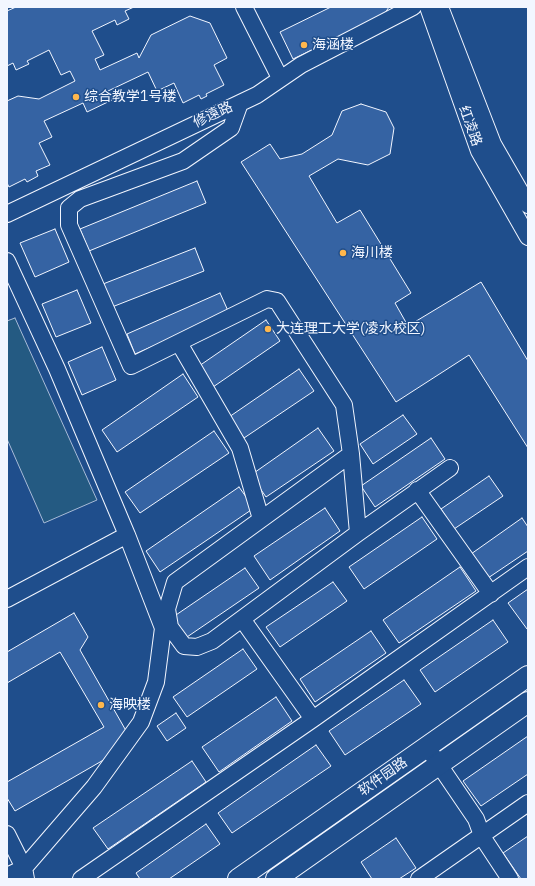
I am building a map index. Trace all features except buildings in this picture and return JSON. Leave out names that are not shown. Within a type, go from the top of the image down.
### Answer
[{"type":"main road","name":"软件园路","points":[[238,879],[528,676]]},
{"type":"main road","name":"软件园路","points":[[276,879],[528,702]]},
{"type":"street","name":"修遠路","points":[[7,214],[257,95],[301,65],[413,7]]},
{"type":"street","name":"红凌路","points":[[428,7],[479,150],[528,237]]},
{"type":"street","name":"红凌路","points":[[440,7],[493,144],[528,205]]},
{"type":"street","points":[[248,8],[280,78]]},
{"type":"street","points":[[240,103],[231,128],[183,161],[80,199],[69,208],[69,225],[131,366],[267,298],[277,301],[344,405],[351,454],[358,532]]},
{"type":"street","points":[[7,261],[57,369],[127,535],[163,628],[156,682],[141,722],[94,787],[25,873],[7,876]]},
{"type":"street","points":[[179,343],[240,448],[261,519]]},
{"type":"street","points":[[351,454],[175,582],[167,609],[170,627],[184,646],[197,647],[212,641],[358,532],[450,468]]},
{"type":"street","points":[[417,490],[490,594]]},
{"type":"street","points":[[7,599],[127,535]]},
{"type":"street","points":[[81,879],[314,718],[528,567]]},
{"type":"street","points":[[242,619],[314,718]]},
{"type":"street","points":[[427,746],[476,819],[482,835],[510,879]]},
{"type":"street","points":[[419,879],[528,803]]},
{"type":"street","points":[[7,834],[25,873]]},
{"type":"shaded area","points":[[15,318],[97,500],[44,523],[7,439],[7,321]]},
{"type":"place","name":"海涵楼","points":[[304,45]]},
{"type":"place","name":"综合教学1号楼","points":[[76,97]]},
{"type":"place","name":"海川楼","points":[[343,253]]},
{"type":"place","name":"大连理工大学(凌水校区)","points":[[268,329]]},
{"type":"place","name":"海映楼","points":[[101,705]]}]
